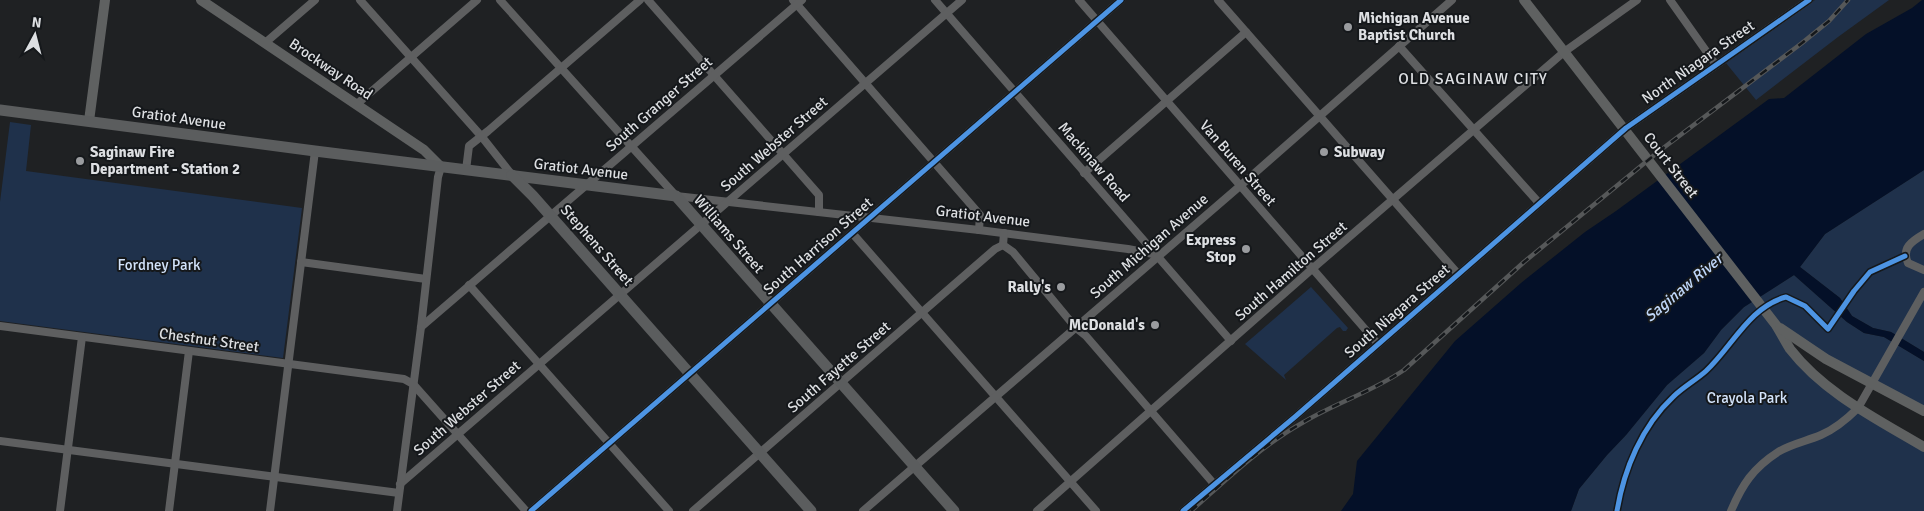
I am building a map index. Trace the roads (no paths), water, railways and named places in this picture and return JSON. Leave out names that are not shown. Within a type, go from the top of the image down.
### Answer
[{"type":"highway","name":"Gratiot Avenue","points":[[0,110],[676,196]]},
{"type":"highway","name":"Stephens Street","points":[[512,175],[551,216],[812,511]]},
{"type":"highway","name":"Williams Street","points":[[676,196],[954,511]]},
{"type":"main road","points":[[89,121],[105,0]]},
{"type":"main road","name":"Brockway Road","points":[[201,0],[424,150],[441,167]]},
{"type":"main road","name":"Court Street","points":[[1524,0],[1776,325]]},
{"type":"main road","points":[[1776,325],[1826,359],[1924,411]]},
{"type":"main road","points":[[1776,325],[1799,359],[1824,383],[1858,408],[1924,447]]},
{"type":"street","points":[[266,43],[315,0]]},
{"type":"street","name":"Stephens Street","points":[[360,0],[482,137],[512,175]]},
{"type":"street","points":[[357,104],[410,56],[477,0]]},
{"type":"street","name":"Williams Street","points":[[500,0],[676,196]]},
{"type":"street","points":[[466,170],[469,146],[482,137],[640,0]]},
{"type":"street","points":[[648,0],[819,195],[819,212]]},
{"type":"street","name":"Mackinaw Road","points":[[935,0],[1084,173],[1158,255],[1231,342]]},
{"type":"street","name":"South Webster Street","points":[[400,484],[962,0]]},
{"type":"street","name":"Van Buren Street","points":[[1079,0],[1378,344]]},
{"type":"street","name":"South Harrison Street","points":[[531,511],[1121,0]]},
{"type":"street","points":[[1218,0],[1458,274]]},
{"type":"street","name":"South Michigan Avenue","points":[[863,511],[997,397],[1452,0]]},
{"type":"street","name":"South Hamilton Street","points":[[1037,511],[1152,412],[1312,269],[1564,52],[1637,0]]},
{"type":"street","points":[[1670,0],[1716,65]]},
{"type":"street","name":"North Niagara Street","points":[[1626,128],[1806,1]]},
{"type":"street","points":[[797,2],[980,215],[979,230]]},
{"type":"street","name":"South Granger Street","points":[[421,327],[588,185],[797,2]]},
{"type":"street","points":[[1084,173],[1246,32]]},
{"type":"street","points":[[1399,46],[1538,204]]},
{"type":"street","name":"South Niagara Street","points":[[1183,511],[1296,416],[1626,128]]},
{"type":"street","points":[[270,511],[315,151]]},
{"type":"street","points":[[397,511],[438,177],[441,167]]},
{"type":"street","name":"Gratiot Avenue","points":[[676,196],[1004,233],[1128,249],[1158,255]]},
{"type":"street","points":[[1004,233],[1003,246],[1013,252],[1076,328],[1086,336],[1214,484]]},
{"type":"street","points":[[853,234],[1096,511]]},
{"type":"street","points":[[1924,234],[1906,248],[1905,256],[1908,263],[1924,270]]},
{"type":"street","name":"South Fayette Street","points":[[693,511],[995,250],[1003,246]]},
{"type":"street","points":[[300,262],[426,279]]},
{"type":"street","points":[[469,285],[669,511]]},
{"type":"street","points":[[1731,511],[1742,487],[1759,466],[1779,451],[1833,429],[1845,421],[1858,408],[1924,292]]},
{"type":"street","name":"Chestnut Street","points":[[0,326],[404,379],[413,384]]},
{"type":"street","points":[[60,511],[82,337]]},
{"type":"street","points":[[169,511],[189,351]]},
{"type":"street","points":[[413,384],[526,511]]},
{"type":"street","points":[[0,440],[399,493]]},
{"type":"water","name":"Saginaw River","points":[[1924,0],[1924,170],[1825,234],[1800,267],[1840,298],[1852,316],[1873,328],[1891,332],[1924,352],[1924,361],[1884,337],[1864,333],[1847,322],[1794,275],[1744,307],[1721,330],[1704,353],[1667,385],[1579,489],[1571,511],[1341,511],[1353,494],[1357,461],[1455,341],[1521,283],[1585,232],[1769,99],[1784,98],[1866,34],[1912,8]]},
{"type":"railway","points":[[1191,511],[1244,464],[1287,432],[1315,416],[1379,385],[1404,370],[1524,262],[1658,152],[1802,43],[1829,21],[1848,0]]},
{"type":"place","name":"Michigan Avenue Baptist Church","points":[[1348,27]]},
{"type":"place","name":"Subway","points":[[1324,152]]},
{"type":"place","name":"Saginaw Fire Department - Station 2","points":[[80,161]]},
{"type":"place","name":"Express Stop","points":[[1246,249]]},
{"type":"place","name":"Rally's","points":[[1061,287]]},
{"type":"place","name":"McDonald's","points":[[1155,325]]},
{"type":"district","name":"OLD SAGINAW CITY","points":[[1473,78]]},
{"type":"park label","name":"Fordney Park","points":[[159,265]]},
{"type":"park label","name":"Crayola Park","points":[[1747,398]]}]
